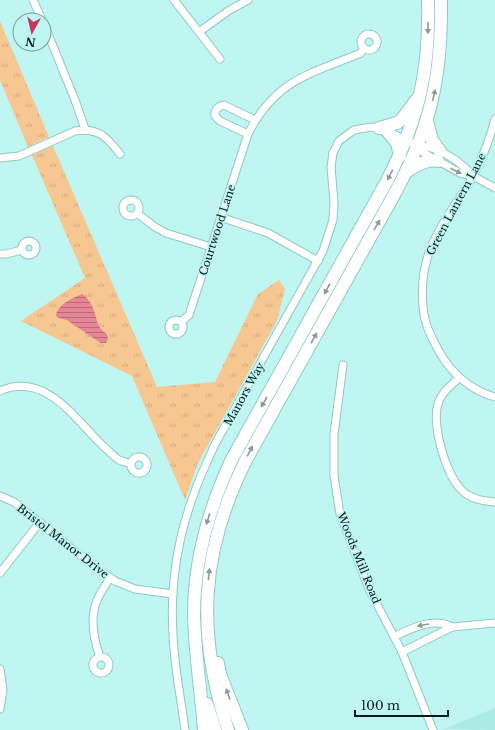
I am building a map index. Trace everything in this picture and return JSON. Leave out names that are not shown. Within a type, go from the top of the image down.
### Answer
[{"type":"highway","points":[[204,730],[194,613],[198,568],[207,523],[222,480],[243,439],[372,208],[407,140],[421,95],[428,53],[428,0]]},
{"type":"highway","points":[[228,730],[211,666],[207,613],[210,568],[214,545],[222,516],[236,480],[257,439],[407,171],[418,146],[427,121],[436,85],[441,39],[441,0]]},
{"type":"highway","points":[[400,156],[397,143],[383,129],[397,123],[402,119],[421,95]]},
{"type":"highway","points":[[407,171],[424,161],[431,160],[439,156],[432,140],[427,121]]},
{"type":"highway","points":[[207,613],[220,674],[242,730]]},
{"type":"highway","points":[[198,659],[203,690],[215,730]]},
{"type":"street","points":[[33,0],[38,12]]},
{"type":"street","points":[[174,0],[220,59]]},
{"type":"street","points":[[199,32],[228,11],[248,0]]},
{"type":"street","points":[[52,44],[75,100],[85,130]]},
{"type":"street","name":"Courtwood Lane","points":[[181,322],[188,315],[248,134],[263,109],[289,84],[303,76],[361,53],[364,48]]},
{"type":"street","points":[[248,134],[220,122],[215,116],[216,110],[221,105],[227,106],[256,120]]},
{"type":"street","name":"Green Lantern Lane","points":[[495,119],[488,144],[473,176],[437,236],[430,251],[426,263],[423,288],[426,324],[442,358],[459,378],[480,391],[495,397]]},
{"type":"street","name":"Manors Way","points":[[185,730],[173,636],[173,594],[178,552],[188,511],[199,480],[214,446],[323,251],[333,220],[334,202],[331,167],[333,153],[339,141],[354,130],[363,128],[383,129],[418,146],[424,153],[439,156],[464,165],[473,176],[495,188]]},
{"type":"street","points":[[0,158],[19,156],[75,131],[85,130],[107,137],[120,154]]},
{"type":"street","points":[[138,214],[155,227],[166,233],[211,247]]},
{"type":"street","points":[[220,218],[268,233],[318,261]]},
{"type":"street","points":[[0,254],[22,250]]},
{"type":"street","name":"Woods Mill Road","points":[[343,365],[334,434],[334,476],[340,514],[369,589],[395,636],[433,730]]},
{"type":"street","points":[[459,378],[442,395],[438,404],[435,417],[438,439],[448,468],[456,484],[462,491],[479,500],[495,502]]},
{"type":"street","points":[[0,391],[19,386],[29,386],[46,392],[63,405],[108,451],[119,459],[131,464]]},
{"type":"street","name":"Bristol Manor Drive","points":[[0,496],[14,502],[96,569],[110,578],[135,589],[173,594]]},
{"type":"street","points":[[0,573],[40,522]]},
{"type":"street","points":[[100,657],[93,625],[93,612],[98,597],[110,578]]},
{"type":"street","points":[[395,636],[425,624],[446,624],[452,626],[495,623]]},
{"type":"street","points":[[402,652],[452,626]]},
{"type":"street","points":[[0,669],[3,690],[0,709]]},
{"type":"street","name":"Woods Mill Road","points":[[429,718],[436,730]]},
{"type":"shaded area","points":[[83,294],[92,306],[99,326],[107,334],[108,339],[106,343],[101,343],[67,320],[56,316],[62,305],[70,299]]},
{"type":"shaded area","points":[[495,708],[495,730],[444,729]]},
{"type":"green space","points":[[0,21],[49,137],[28,147],[0,80]]},
{"type":"green space","points":[[53,146],[157,387],[215,382],[258,294],[279,280],[285,289],[277,321],[198,463],[185,500],[132,376],[21,321],[85,278],[32,155]]}]
